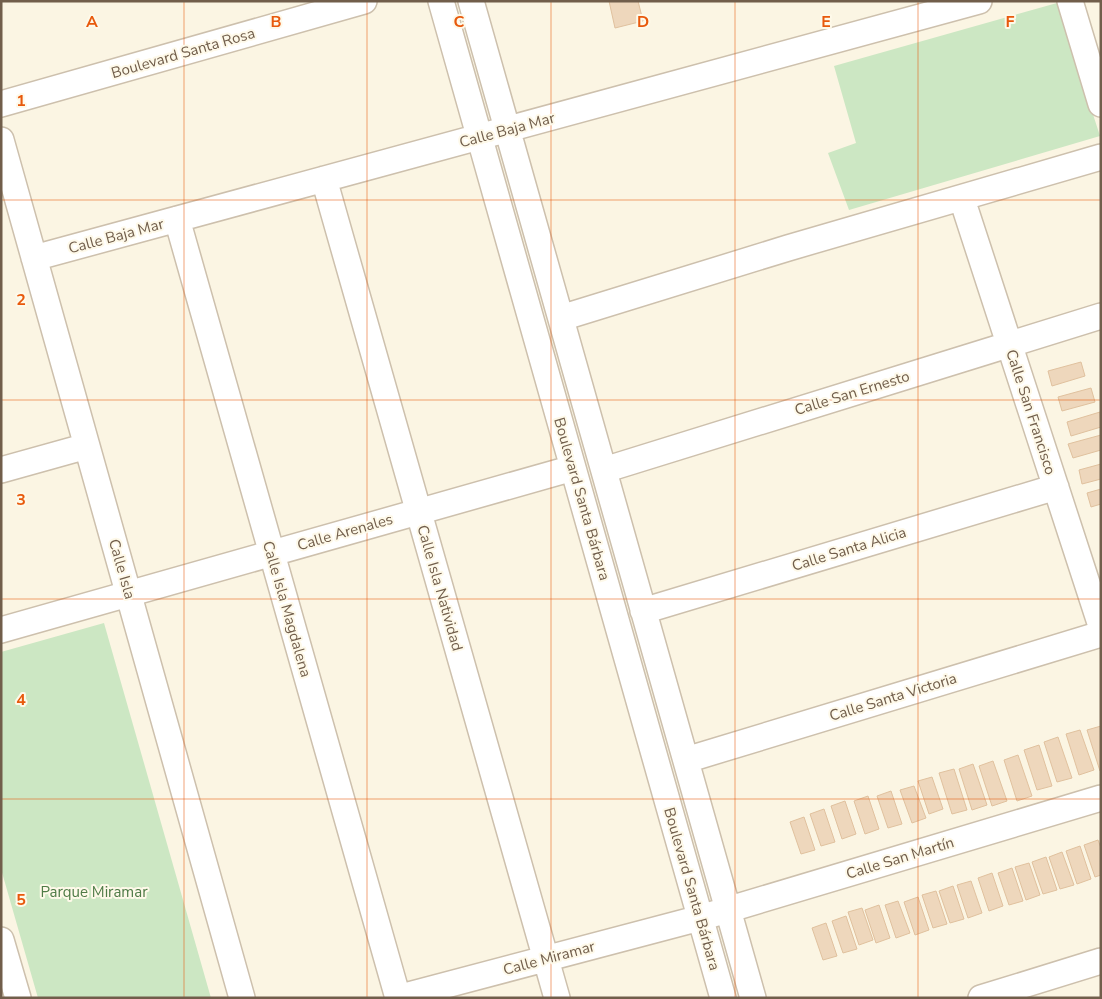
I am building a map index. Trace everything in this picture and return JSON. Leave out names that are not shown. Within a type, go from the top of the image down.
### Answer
[{"type":"street","name":"Boulevard Santa Rosa","points":[[1,104],[364,1]]},
{"type":"street","name":"Boulevard Santa Bárbara","points":[[440,1],[723,998]]},
{"type":"street","name":"Boulevard Santa Bárbara","points":[[471,1],[753,998]]},
{"type":"street","name":"Calle Baja Mar","points":[[34,258],[979,1]]},
{"type":"street","points":[[1070,1],[1101,104]]},
{"type":"street","name":"Calle Isla","points":[[1,140],[242,998]]},
{"type":"street","points":[[560,318],[788,248],[962,199],[1101,157]]},
{"type":"street","name":"Calle Isla Natividad","points":[[324,179],[557,998]]},
{"type":"street","name":"Calle San Francisco","points":[[962,199],[1101,626]]},
{"type":"street","name":"Calle Isla Magdalena","points":[[177,219],[398,998]]},
{"type":"street","name":"Calle San Ernesto","points":[[604,470],[1101,316]]},
{"type":"street","points":[[1,470],[87,446]]},
{"type":"street","name":"Calle Arenales","points":[[1,630],[573,468]]},
{"type":"street","name":"Calle Santa Alicia","points":[[643,611],[1056,487]]},
{"type":"street","name":"Calle Santa Victoria","points":[[686,760],[1101,634]]},
{"type":"street","name":"Calle San Martín","points":[[700,918],[1101,798]]},
{"type":"street","name":"Calle Miramar","points":[[398,998],[700,918]]},
{"type":"street","points":[[1,940],[18,998]]},
{"type":"street","points":[[981,998],[1101,962]]},
{"type":"green space","points":[[1057,3],[1100,136],[849,210],[828,153],[856,143],[834,66]]},
{"type":"green space","name":"Parque Miramar","points":[[104,623],[211,998],[38,998],[1,869],[1,652]]},
{"type":"building","points":[[609,1],[638,1],[643,21],[615,28]]},
{"type":"building","points":[[1081,362],[1085,376],[1052,386],[1048,371]]},
{"type":"building","points":[[1091,388],[1095,402],[1062,411],[1058,397]]},
{"type":"building","points":[[1100,412],[1101,427],[1071,436],[1067,422]]},
{"type":"building","points":[[1101,435],[1101,450],[1073,458],[1068,444]]},
{"type":"building","points":[[1101,464],[1101,479],[1082,484],[1079,470]]},
{"type":"building","points":[[1101,489],[1101,504],[1091,507],[1087,493]]},
{"type":"building","points":[[1101,726],[1101,771],[1100,771],[1087,730]]},
{"type":"building","points":[[1080,730],[1094,770],[1079,775],[1066,734]]},
{"type":"building","points":[[1058,737],[1072,778],[1057,782],[1044,742]]},
{"type":"building","points":[[1039,745],[1052,786],[1037,790],[1024,750]]},
{"type":"building","points":[[1018,755],[1032,796],[1017,801],[1004,760]]},
{"type":"building","points":[[993,761],[1007,801],[992,806],[979,766]]},
{"type":"building","points":[[973,764],[987,805],[972,810],[959,769]]},
{"type":"building","points":[[954,769],[967,810],[952,814],[939,773]]},
{"type":"building","points":[[932,777],[943,809],[929,814],[918,781]]},
{"type":"building","points":[[914,786],[926,818],[912,823],[900,790]]},
{"type":"building","points":[[891,791],[902,824],[888,828],[877,796]]},
{"type":"building","points":[[868,796],[879,829],[865,834],[854,801]]},
{"type":"building","points":[[845,801],[856,834],[842,839],[831,806]]},
{"type":"building","points":[[824,809],[835,842],[821,846],[810,814]]},
{"type":"building","points":[[804,817],[815,850],[801,854],[790,822]]},
{"type":"building","points":[[1098,840],[1101,848],[1101,875],[1095,877],[1084,845]]},
{"type":"building","points":[[1080,846],[1091,879],[1077,884],[1066,851]]},
{"type":"building","points":[[1062,852],[1074,885],[1060,889],[1049,857]]},
{"type":"building","points":[[1046,857],[1057,890],[1043,894],[1032,862]]},
{"type":"building","points":[[1029,863],[1040,895],[1026,900],[1015,867]]},
{"type":"building","points":[[1012,868],[1023,901],[1009,905],[998,873]]},
{"type":"building","points":[[992,873],[1003,906],[989,911],[978,878]]},
{"type":"building","points":[[971,881],[982,913],[968,918],[957,885]]},
{"type":"building","points":[[953,886],[964,919],[950,923],[939,891]]},
{"type":"building","points":[[936,891],[947,924],[933,928],[922,895]]},
{"type":"building","points":[[918,897],[929,930],[915,935],[904,902]]},
{"type":"building","points":[[898,901],[910,933],[896,938],[885,905]]},
{"type":"building","points":[[879,905],[890,938],[876,943],[865,910]]},
{"type":"building","points":[[862,908],[873,940],[859,945],[848,912]]},
{"type":"building","points":[[846,916],[857,949],[843,953],[832,921]]},
{"type":"building","points":[[826,923],[837,956],[823,960],[812,928]]}]
